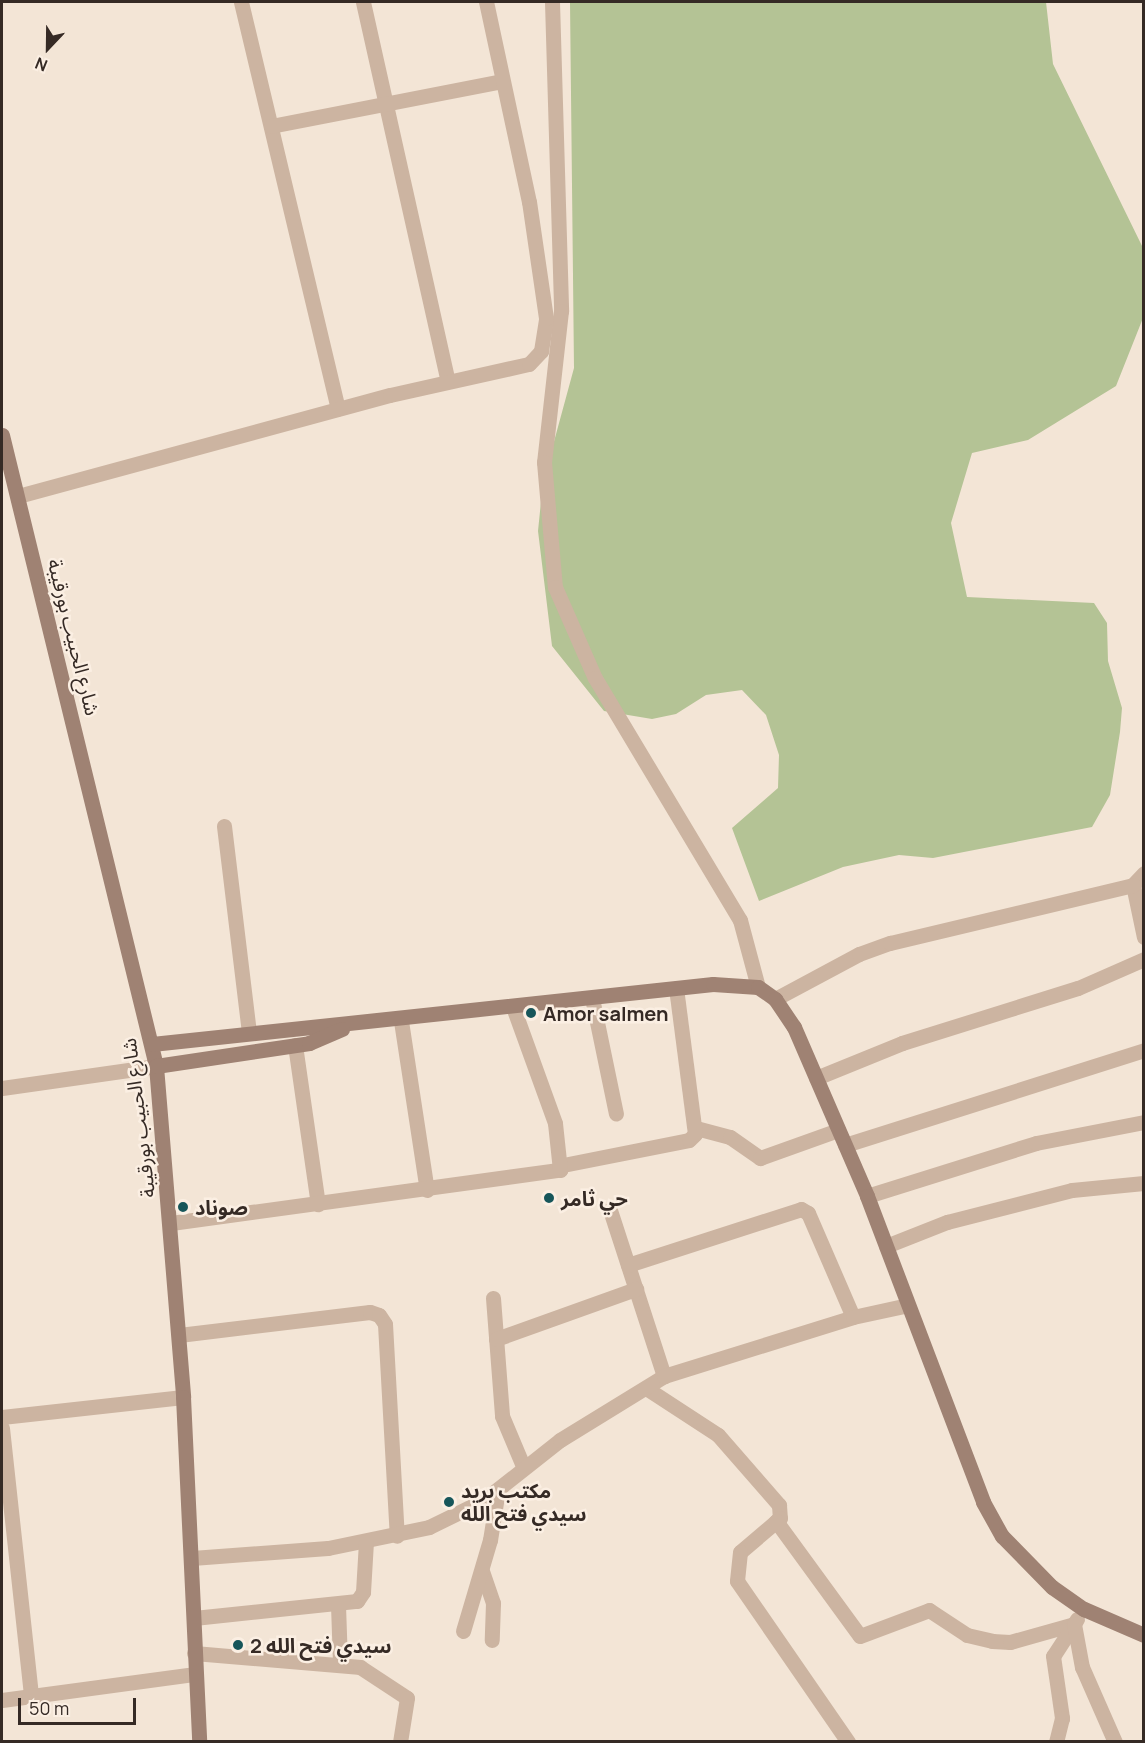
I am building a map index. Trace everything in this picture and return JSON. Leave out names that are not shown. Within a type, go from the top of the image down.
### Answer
[{"type":"main road","name":"شارع الحبيب بورقيبة","points":[[2,435],[156,1066],[171,1223],[183,1397],[199,1742]]},
{"type":"main road","points":[[152,1044],[305,1024],[344,1027],[676,988],[758,987],[775,999],[816,1078],[867,1196],[983,1502],[1002,1536],[1024,1563],[1084,1609],[1143,1635]]},
{"type":"main road","points":[[156,1066],[295,1045],[344,1027]]},
{"type":"street","points":[[241,2],[338,409]]},
{"type":"street","points":[[363,2],[448,381]]},
{"type":"street","points":[[18,496],[338,409],[448,381],[529,364],[546,337],[529,202],[486,2]]},
{"type":"street","points":[[552,2],[561,320],[544,462],[555,587],[595,678],[740,920],[758,987]]},
{"type":"street","points":[[271,126],[502,81]]},
{"type":"street","points":[[224,826],[249,1032]]},
{"type":"street","points":[[775,999],[859,954],[890,943],[1138,879],[1143,937]]},
{"type":"street","points":[[816,1078],[902,1043],[1078,988],[1143,958]]},
{"type":"street","points":[[171,1223],[555,1173],[563,1165],[690,1140],[696,1128],[676,988]]},
{"type":"street","points":[[592,998],[616,1114]]},
{"type":"street","points":[[513,1007],[555,1123],[563,1165]]},
{"type":"street","points":[[401,1020],[427,1190]]},
{"type":"street","points":[[295,1045],[318,1204]]},
{"type":"street","points":[[845,1145],[1143,1050]]},
{"type":"street","points":[[2,1088],[156,1066]]},
{"type":"street","points":[[867,1196],[1036,1143],[1143,1122]]},
{"type":"street","points":[[696,1128],[730,1137],[760,1158],[838,1130]]},
{"type":"street","points":[[886,1246],[947,1222],[1072,1190],[1143,1183]]},
{"type":"street","points":[[628,1265],[801,1209],[808,1213],[853,1317]]},
{"type":"street","points":[[610,1210],[664,1376]]},
{"type":"street","points":[[496,1339],[636,1289]]},
{"type":"street","points":[[493,1298],[502,1416],[523,1466]]},
{"type":"street","points":[[192,1558],[366,1542],[397,1536],[473,1506],[498,1490],[523,1466],[664,1376],[853,1317],[909,1305]]},
{"type":"street","points":[[179,1335],[370,1312],[379,1315],[385,1324],[397,1536]]},
{"type":"street","points":[[646,1388],[741,1456],[779,1504],[776,1521],[740,1552],[736,1581],[848,1742]]},
{"type":"street","points":[[2,1417],[183,1397]]},
{"type":"street","points":[[2,1428],[31,1696]]},
{"type":"street","points":[[463,1631],[482,1571],[498,1490]]},
{"type":"street","points":[[776,1521],[860,1636],[929,1610],[967,1635],[992,1641],[1010,1642],[1074,1624]]},
{"type":"street","points":[[194,1618],[338,1605],[361,1598],[366,1542]]},
{"type":"street","points":[[482,1571],[493,1603],[492,1640]]},
{"type":"street","points":[[338,1605],[340,1663]]},
{"type":"street","points":[[1056,1742],[1062,1718],[1053,1656],[1084,1609]]},
{"type":"street","points":[[1074,1624],[1082,1667],[1115,1742]]},
{"type":"street","points":[[194,1653],[340,1663],[369,1672],[407,1698],[400,1742]]},
{"type":"street","points":[[2,1700],[195,1674]]},
{"type":"green space","points":[[570,2],[1046,2],[1053,64],[1143,248],[1143,318],[1116,386],[1028,440],[972,453],[951,523],[967,597],[1094,603],[1107,623],[1108,661],[1122,708],[1110,795],[1092,827],[933,858],[899,855],[843,867],[759,901],[732,828],[778,788],[779,755],[766,715],[742,690],[706,695],[676,714],[652,719],[604,711],[552,646],[538,531],[543,482],[574,368]]},
{"type":"place","name":"Amor salmen","points":[[531,1013]]},
{"type":"place","name":"حي ثامر","points":[[549,1198]]},
{"type":"place","name":"صوناد","points":[[183,1207]]},
{"type":"place","name":"مكتب بريد سيدي فتح الله","points":[[449,1502]]},
{"type":"place","name":"2 سيدي فتح الله","points":[[238,1645]]}]
